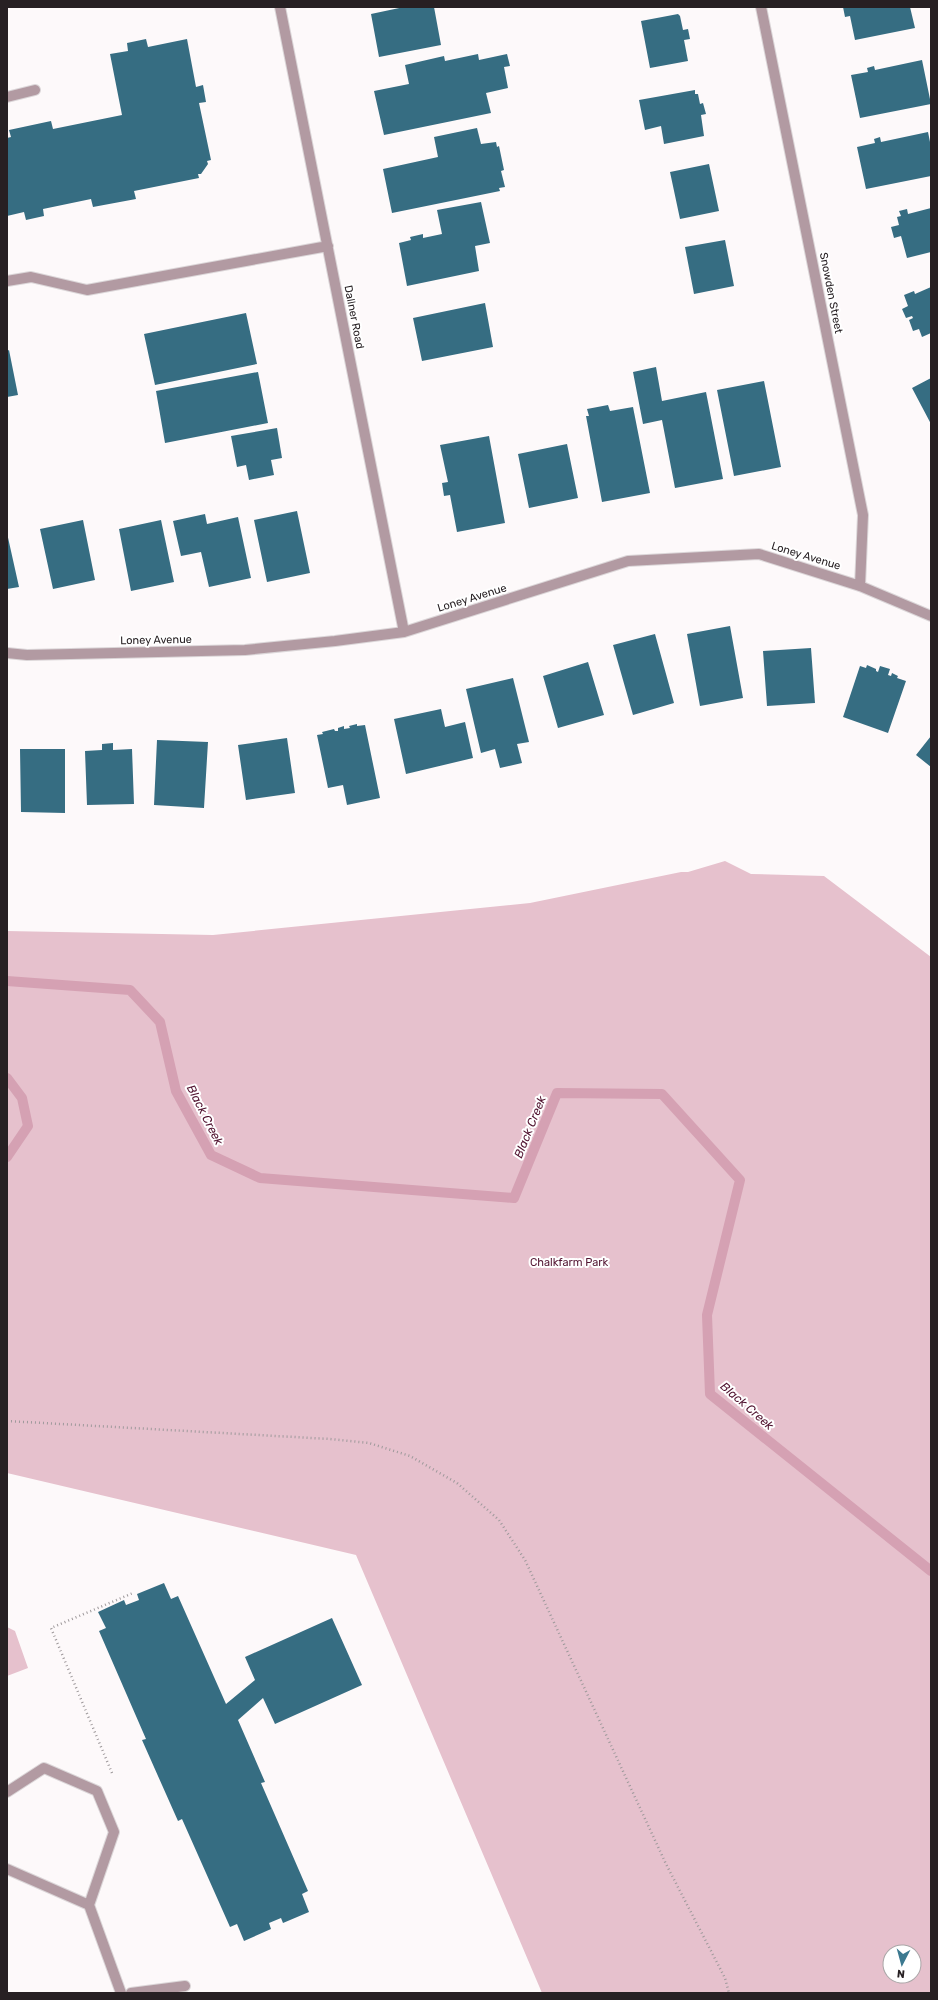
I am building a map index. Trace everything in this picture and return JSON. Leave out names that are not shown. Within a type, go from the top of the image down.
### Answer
[{"type":"street","name":"Dallner Road","points":[[280,7],[404,632]]},
{"type":"street","name":"Snowden Street","points":[[761,7],[863,515],[860,586]]},
{"type":"street","points":[[7,97],[35,90]]},
{"type":"street","points":[[7,281],[31,276],[87,290],[328,246]]},
{"type":"street","name":"Loney Avenue","points":[[7,653],[27,655],[245,650],[404,632],[628,561],[759,554],[860,586],[931,616]]},
{"type":"street","points":[[7,1792],[44,1768],[97,1791],[114,1832],[89,1905],[121,1993]]},
{"type":"street","points":[[7,1869],[89,1905]]},
{"type":"street","points":[[131,1993],[185,1986]]},
{"type":"path","points":[[7,1421],[322,1438],[369,1443],[410,1456],[457,1483],[500,1520],[525,1560],[666,1864],[725,1978],[729,1993]]},
{"type":"path","points":[[97,1791],[113,1774],[52,1628],[133,1593]]},
{"type":"green space","name":"Chalkfarm Park","points":[[725,861],[751,874],[824,876],[931,957],[931,1993],[542,1993],[356,1555],[7,1473],[7,931],[213,935],[530,903],[681,872],[688,872]]},
{"type":"green space","points":[[7,1627],[15,1631],[28,1668],[7,1676]]},
{"type":"building","points":[[404,7],[434,7],[441,45],[379,57],[371,14]]},
{"type":"building","points":[[843,7],[910,7],[915,28],[855,40],[850,16],[845,17]]},
{"type":"building","points":[[678,14],[680,16],[683,30],[688,29],[690,39],[684,40],[688,61],[650,68],[641,21]]},
{"type":"building","points":[[146,39],[148,47],[187,39],[196,87],[203,85],[206,102],[199,103],[211,160],[207,161],[208,164],[201,174],[198,174],[199,178],[134,191],[136,199],[93,207],[91,199],[43,209],[44,216],[26,220],[24,212],[7,216],[7,138],[11,137],[9,130],[51,121],[53,129],[122,115],[110,54],[128,51],[127,43]]},
{"type":"building","points":[[478,54],[479,60],[507,54],[510,66],[504,67],[508,88],[486,93],[491,113],[384,135],[374,91],[409,84],[405,65],[444,56],[445,61]]},
{"type":"building","points":[[922,60],[931,104],[860,118],[851,75],[868,72],[867,68],[874,66],[875,70]]},
{"type":"building","points":[[695,90],[695,94],[698,94],[700,104],[703,103],[706,114],[701,115],[704,136],[664,144],[661,126],[645,130],[639,100]]},
{"type":"building","points":[[477,128],[481,144],[496,142],[497,147],[499,146],[504,170],[501,171],[505,187],[499,188],[500,191],[392,213],[383,169],[438,157],[434,137]]},
{"type":"building","points":[[928,132],[931,147],[931,176],[866,189],[857,147],[875,143],[874,139],[880,137],[881,142]]},
{"type":"building","points":[[709,164],[719,211],[680,219],[670,172]]},
{"type":"building","points":[[481,202],[490,243],[475,246],[479,271],[407,286],[399,243],[411,240],[410,237],[423,234],[423,238],[442,234],[437,210]]},
{"type":"building","points":[[931,208],[931,252],[907,258],[901,236],[894,238],[891,227],[899,225],[897,217],[901,216],[899,211],[907,209],[908,214]]},
{"type":"building","points":[[725,240],[734,286],[694,294],[685,247]]},
{"type":"building","points":[[931,287],[931,333],[922,337],[919,329],[913,331],[909,320],[913,318],[912,316],[906,318],[902,309],[908,306],[904,295],[914,291],[915,294]]},
{"type":"building","points":[[485,303],[493,347],[422,361],[413,318]]},
{"type":"building","points":[[246,313],[257,364],[155,385],[144,334]]},
{"type":"building","points":[[9,350],[18,395],[7,397],[7,351]]},
{"type":"building","points":[[656,367],[662,401],[706,392],[723,479],[675,488],[662,420],[643,424],[633,372]]},
{"type":"building","points":[[258,372],[268,423],[165,443],[156,391]]},
{"type":"building","points":[[931,378],[931,424],[912,388]]},
{"type":"building","points":[[764,381],[781,467],[734,476],[717,390]]},
{"type":"building","points":[[608,405],[610,411],[633,407],[650,493],[602,502],[586,416],[589,416],[587,409]]},
{"type":"building","points":[[277,428],[282,458],[271,460],[274,475],[249,480],[246,465],[237,467],[231,436]]},
{"type":"building","points":[[489,436],[505,523],[457,532],[450,495],[444,496],[442,483],[448,482],[440,445]]},
{"type":"building","points":[[567,444],[578,498],[529,508],[518,454]]},
{"type":"building","points":[[297,511],[310,573],[267,582],[254,520]]},
{"type":"building","points":[[205,514],[207,524],[238,517],[251,578],[209,587],[201,552],[181,556],[173,521]]},
{"type":"building","points":[[83,520],[95,580],[53,589],[40,529]]},
{"type":"building","points":[[161,520],[174,582],[131,591],[119,529]]},
{"type":"building","points":[[7,533],[19,587],[7,589]]},
{"type":"building","points":[[730,626],[743,698],[700,706],[687,634]]},
{"type":"building","points":[[655,634],[674,703],[633,715],[613,645]]},
{"type":"building","points":[[811,648],[815,703],[767,706],[763,651]]},
{"type":"building","points":[[588,662],[604,715],[558,728],[543,676]]},
{"type":"building","points":[[867,665],[876,669],[878,672],[880,666],[890,669],[888,675],[891,676],[892,673],[898,676],[897,678],[906,681],[888,733],[843,717],[860,666],[866,668]]},
{"type":"building","points":[[513,678],[529,742],[517,744],[522,763],[500,768],[495,749],[481,753],[466,689]]},
{"type":"building","points":[[441,709],[445,727],[465,722],[473,758],[406,774],[394,719]]},
{"type":"building","points":[[357,724],[357,726],[365,725],[380,798],[347,805],[343,785],[328,788],[317,735],[334,729],[335,731],[338,731],[338,728],[344,726],[344,729],[350,728],[349,726]]},
{"type":"building","points":[[931,736],[931,767],[916,755]]},
{"type":"building","points":[[287,738],[295,793],[246,800],[238,745]]},
{"type":"building","points":[[157,740],[208,742],[204,808],[154,805]]},
{"type":"building","points":[[113,743],[113,750],[132,749],[134,804],[87,805],[85,751],[102,750],[102,744]]},
{"type":"building","points":[[20,749],[65,749],[65,813],[21,812]]},
{"type":"building","points":[[164,1583],[171,1599],[178,1596],[226,1704],[255,1680],[245,1657],[332,1618],[362,1685],[275,1724],[263,1698],[238,1720],[265,1782],[261,1783],[308,1891],[302,1894],[309,1912],[283,1923],[281,1918],[269,1923],[271,1929],[244,1941],[237,1924],[230,1927],[182,1819],[178,1821],[142,1740],[146,1739],[99,1631],[106,1628],[98,1612],[124,1600],[126,1605],[139,1600],[137,1594]]},
{"type":"waterway","name":"Black Creek","points":[[7,981],[130,990],[160,1022],[176,1091],[211,1155],[260,1178],[514,1198],[557,1093],[662,1094],[740,1180],[707,1315],[710,1394],[931,1571]]},
{"type":"waterway","name":"Black Creek","points":[[7,1078],[22,1098],[28,1126],[7,1157]]}]
